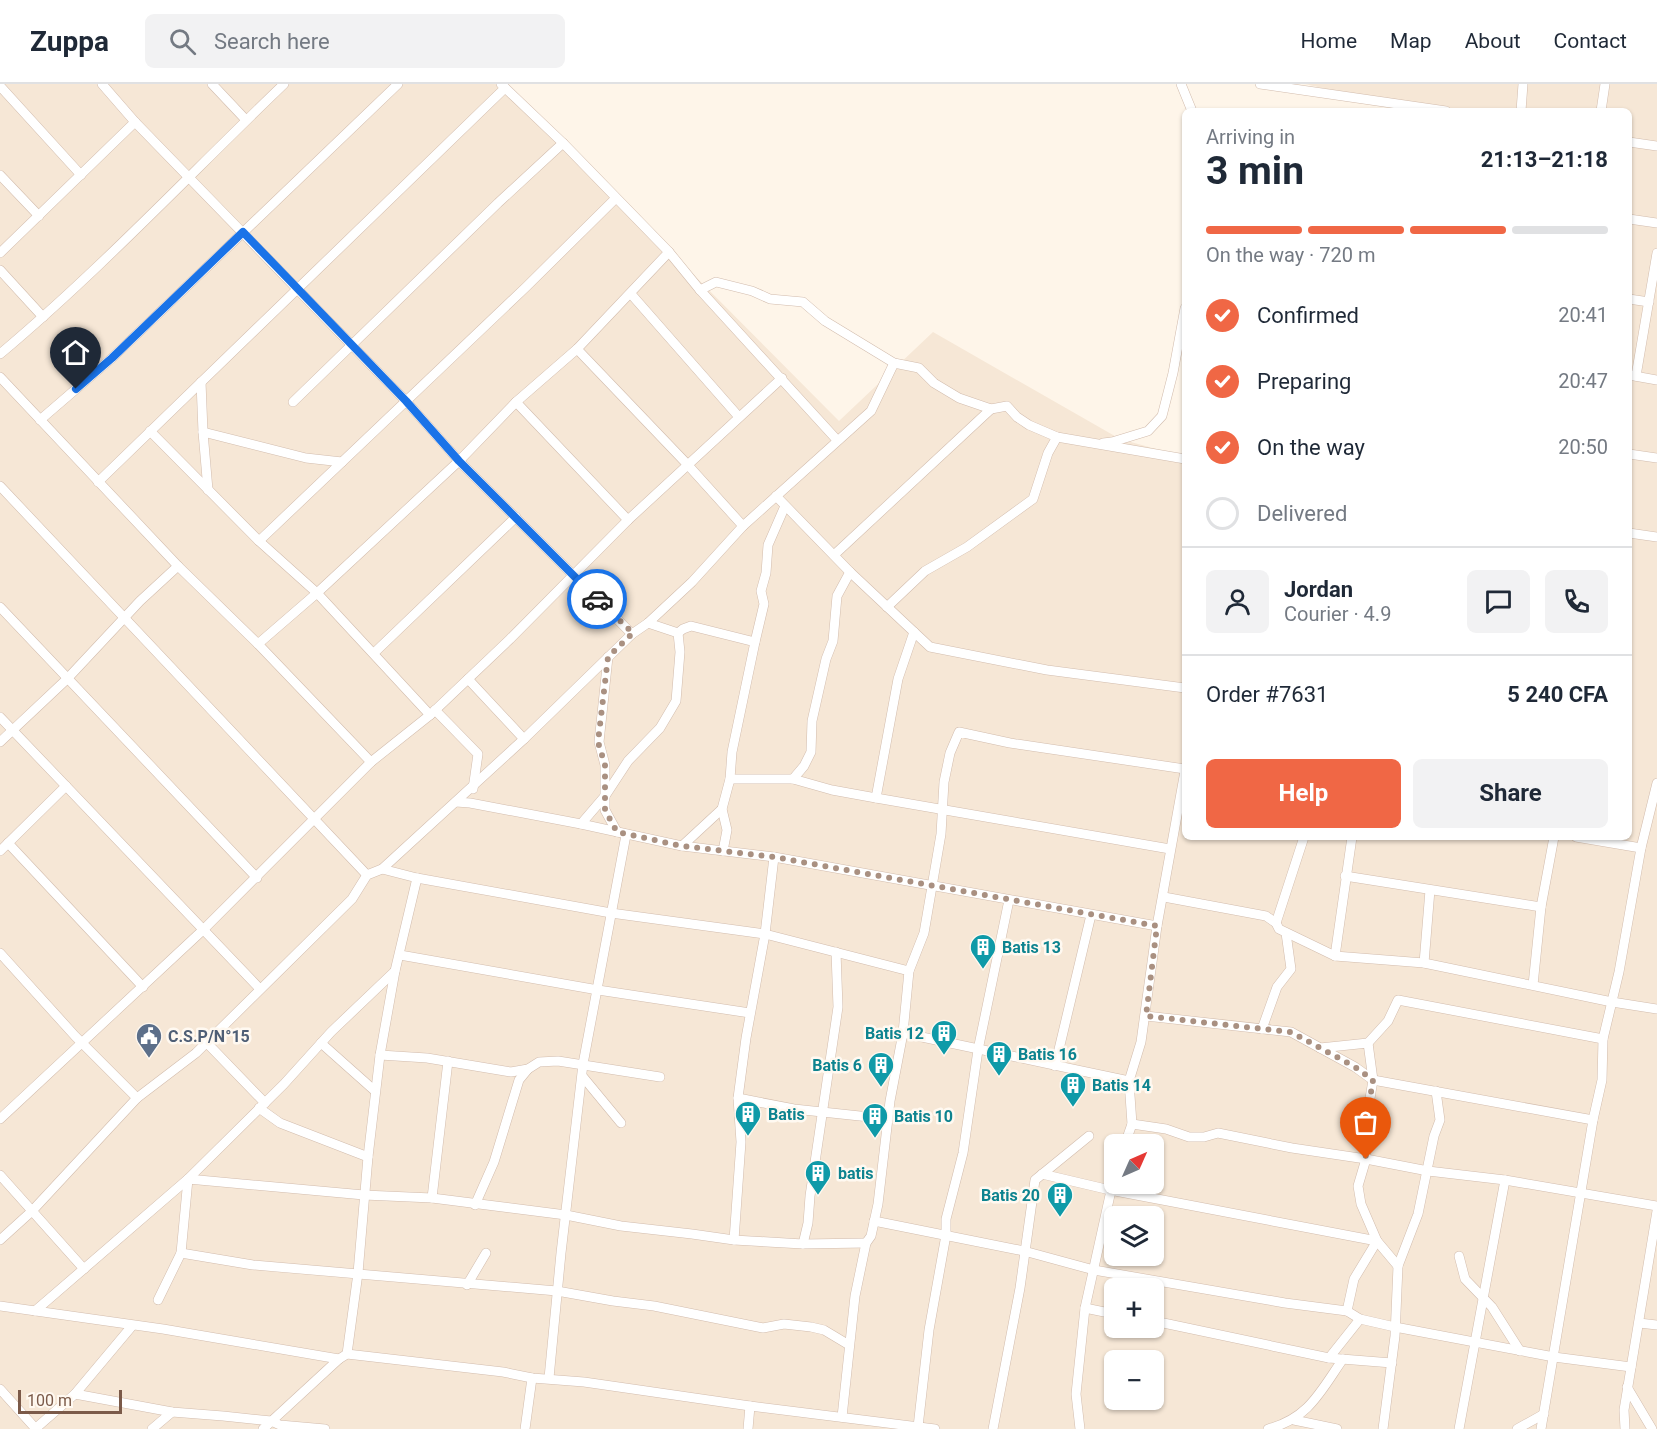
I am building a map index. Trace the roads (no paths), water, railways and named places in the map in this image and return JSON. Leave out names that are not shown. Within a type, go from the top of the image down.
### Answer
[{"type":"street","points":[[102,84],[135,122],[406,401],[459,461],[633,633]]},
{"type":"street","points":[[212,84],[246,120]]},
{"type":"street","points":[[0,354],[44,317],[284,84]]},
{"type":"street","points":[[40,420],[112,358],[398,84]]},
{"type":"street","points":[[1181,84],[1191,108]]},
{"type":"street","points":[[1260,84],[1427,108]]},
{"type":"street","points":[[1521,108],[1523,84]]},
{"type":"street","points":[[1601,108],[1605,84]]},
{"type":"street","points":[[98,482],[503,86],[563,143],[669,252],[700,290],[837,440]]},
{"type":"street","points":[[3,88],[81,175]]},
{"type":"street","points":[[0,253],[135,122]]},
{"type":"street","points":[[1632,142],[1657,146]]},
{"type":"street","points":[[293,402],[563,143]]},
{"type":"street","points":[[0,175],[39,216]]},
{"type":"street","points":[[259,541],[526,288],[616,198]]},
{"type":"street","points":[[1632,219],[1657,223]]},
{"type":"street","points":[[258,644],[317,593],[459,461],[516,402],[577,349],[669,252]]},
{"type":"street","points":[[1657,253],[1633,376],[1657,380]]},
{"type":"street","points":[[0,270],[44,317]]},
{"type":"street","points":[[700,290],[716,282],[752,291],[770,299],[803,302],[825,321],[894,363],[919,368],[934,383],[958,398],[991,409],[1008,406],[1017,417],[1029,425],[1058,438],[1182,458]]},
{"type":"street","points":[[631,294],[739,417]]},
{"type":"street","points":[[1632,299],[1649,302]]},
{"type":"street","points":[[1091,443],[1112,442],[1148,431],[1162,416],[1182,324]]},
{"type":"street","points":[[577,349],[743,526]]},
{"type":"street","points":[[0,1240],[32,1211],[137,1098],[206,1042],[352,899],[368,875],[382,869],[456,802],[633,633],[648,623],[692,582],[743,526],[871,411],[894,363]]},
{"type":"street","points":[[1173,373],[1182,366]]},
{"type":"street","points":[[0,377],[178,566],[258,644],[371,762]]},
{"type":"street","points":[[0,1119],[83,1044],[257,878],[312,819],[371,762],[433,713],[628,520],[782,378]]},
{"type":"street","points":[[201,382],[208,490]]},
{"type":"street","points":[[516,402],[628,520]]},
{"type":"street","points":[[834,555],[991,409]]},
{"type":"street","points":[[150,431],[259,541],[317,593],[433,713],[478,754],[470,803]]},
{"type":"street","points":[[203,432],[306,458],[342,462]]},
{"type":"street","points":[[887,607],[925,571],[967,547],[1033,499],[1048,453],[1058,438]]},
{"type":"street","points":[[1632,454],[1657,458]]},
{"type":"street","points":[[0,486],[312,819],[368,875]]},
{"type":"street","points":[[776,496],[850,572],[930,647],[1047,670],[1182,688]]},
{"type":"street","points":[[723,851],[727,830],[722,809],[730,779],[732,752],[754,642],[764,604],[762,591],[768,545],[785,506]]},
{"type":"street","points":[[374,652],[516,518]]},
{"type":"street","points":[[1632,533],[1657,537]]},
{"type":"street","points":[[0,742],[67,679],[140,601],[178,566]]},
{"type":"street","points":[[793,779],[804,766],[810,752],[812,721],[826,658],[833,641],[837,596],[850,572]]},
{"type":"street","points":[[0,607],[257,878]]},
{"type":"street","points":[[648,623],[678,633]]},
{"type":"street","points":[[678,633],[691,626],[754,642]]},
{"type":"street","points":[[876,798],[898,679],[914,632]]},
{"type":"street","points":[[581,824],[605,796],[628,761],[660,728],[676,701],[680,652],[678,633]]},
{"type":"street","points":[[549,1378],[583,1064],[611,913],[622,833],[605,810],[605,765],[598,742],[608,657]]},
{"type":"street","points":[[468,679],[524,739]]},
{"type":"street","points":[[0,717],[260,989]]},
{"type":"street","points":[[842,1418],[855,1296],[866,1244],[871,1236],[882,1173],[888,1119],[903,1033],[909,971],[924,933],[941,834],[944,782],[950,753],[959,732],[1010,743],[1182,770]]},
{"type":"street","points":[[730,779],[793,779],[832,790],[1170,849]]},
{"type":"street","points":[[1541,1429],[1593,1120],[1602,1080],[1602,1039],[1612,1002],[1641,848],[1657,783]]},
{"type":"street","points":[[0,851],[66,786]]},
{"type":"street","points":[[1128,1134],[1132,1124],[1129,1081],[1146,1016],[1157,926],[1164,897],[1182,786]]},
{"type":"street","points":[[456,802],[581,824],[682,846],[774,857],[1157,926]]},
{"type":"street","points":[[682,846],[722,809]]},
{"type":"street","points":[[1276,923],[1304,840]]},
{"type":"street","points":[[1335,956],[1351,840]]},
{"type":"street","points":[[1533,986],[1541,907],[1553,840]]},
{"type":"street","points":[[1594,840],[1641,848]]},
{"type":"street","points":[[8,843],[143,987]]},
{"type":"street","points":[[734,1240],[741,1142],[738,1098],[750,1013],[765,934],[774,857]]},
{"type":"street","points":[[382,869],[417,878],[611,913],[765,934],[909,971]]},
{"type":"street","points":[[1345,876],[1541,907]]},
{"type":"street","points":[[263,1429],[278,1425],[343,1356],[358,1273],[364,1195],[380,1055],[395,971],[417,878]]},
{"type":"street","points":[[1424,963],[1430,890]]},
{"type":"street","points":[[1164,897],[1266,916],[1276,923],[1279,929],[1335,956],[1424,963],[1612,1002],[1657,1009]]},
{"type":"street","points":[[918,1427],[929,1330],[946,1235],[946,1220],[963,1153],[978,1050],[1009,900]]},
{"type":"street","points":[[1055,1066],[1091,915]]},
{"type":"street","points":[[1262,1029],[1277,987],[1291,969],[1286,933]]},
{"type":"street","points":[[803,1244],[808,1223],[838,1006],[836,952]]},
{"type":"street","points":[[1,955],[83,1044],[137,1098]]},
{"type":"street","points":[[400,955],[598,990],[750,1013]]},
{"type":"street","points":[[35,1311],[188,1179],[395,971]]},
{"type":"street","points":[[1320,1048],[1368,1042],[1388,1021],[1398,1000],[1602,1039]]},
{"type":"street","points":[[1146,1016],[1291,1032],[1373,1080],[1593,1120]]},
{"type":"street","points":[[903,1033],[1129,1081]]},
{"type":"street","points":[[206,1042],[280,1123],[368,1157]]},
{"type":"street","points":[[1368,1042],[1373,1080],[1364,1135],[1366,1159],[1358,1186],[1361,1204],[1377,1241],[1398,1266]]},
{"type":"street","points":[[321,1043],[375,1091]]},
{"type":"street","points":[[380,1055],[402,1055],[511,1072],[528,1069]]},
{"type":"street","points":[[475,1205],[494,1162],[519,1080],[528,1069],[539,1062],[558,1060],[660,1077]]},
{"type":"street","points":[[432,1198],[448,1061]]},
{"type":"street","points":[[583,1077],[621,1123]]},
{"type":"street","points":[[1383,1429],[1392,1363],[1398,1266],[1418,1215],[1434,1136],[1440,1120],[1436,1091]]},
{"type":"street","points":[[738,1098],[824,1113],[888,1119]]},
{"type":"street","points":[[1132,1124],[1166,1129],[1189,1137],[1204,1137],[1218,1133],[1428,1171],[1504,1180],[1657,1206]]},
{"type":"street","points":[[993,1429],[1020,1288],[1035,1180],[1089,1136]]},
{"type":"street","points":[[1042,1174],[1104,1189]]},
{"type":"street","points":[[0,1175],[84,1269]]},
{"type":"street","points":[[188,1179],[364,1195],[432,1198],[734,1240],[803,1244],[866,1244]]},
{"type":"street","points":[[158,1300],[181,1253],[188,1179]]},
{"type":"street","points":[[1460,1429],[1504,1180]]},
{"type":"street","points":[[1080,1429],[1076,1394],[1085,1308],[1109,1194]]},
{"type":"street","points":[[1131,1194],[1377,1241]]},
{"type":"street","points":[[1620,1429],[1654,1245],[1657,1211]]},
{"type":"street","points":[[874,1221],[1024,1251],[1094,1270],[1285,1303],[1347,1311],[1360,1319],[1395,1327],[1554,1358],[1630,1367]]},
{"type":"street","points":[[1347,1311],[1354,1279],[1377,1241]]},
{"type":"street","points":[[181,1253],[253,1265],[557,1291],[654,1306],[763,1328],[784,1324],[811,1327],[824,1330],[849,1345]]},
{"type":"street","points":[[467,1285],[486,1253]]},
{"type":"street","points":[[1459,1256],[1465,1279],[1491,1307],[1520,1351]]},
{"type":"street","points":[[0,1306],[343,1356],[503,1372],[532,1378],[549,1378],[935,1429]]},
{"type":"street","points":[[1085,1308],[1104,1312]]},
{"type":"street","points":[[1329,1358],[1360,1319]]},
{"type":"street","points":[[1164,1323],[1329,1358],[1392,1363]]},
{"type":"street","points":[[1639,1323],[1657,1325]]},
{"type":"street","points":[[0,1389],[36,1429],[75,1394],[132,1326]]},
{"type":"street","points":[[1268,1429],[1294,1420],[1308,1407],[1343,1359]]},
{"type":"street","points":[[525,1429],[532,1378]]},
{"type":"street","points":[[1627,1387],[1652,1429]]},
{"type":"street","points":[[75,1394],[172,1412],[325,1429]]},
{"type":"street","points":[[748,1429],[750,1406]]},
{"type":"street","points":[[1624,1410],[1625,1429]]},
{"type":"street","points":[[152,1429],[172,1412]]},
{"type":"street","points":[[1517,1429],[1544,1414]]},
{"type":"street","points":[[1294,1420],[1337,1429]]},
{"type":"place","name":"Batis 13","points":[[983,970]]},
{"type":"place","name":"Batis 12","points":[[944,1056]]},
{"type":"place","name":"C.S.P/N°15","points":[[149,1059]]},
{"type":"place","name":"Batis 16","points":[[999,1077]]},
{"type":"place","name":"Batis 6","points":[[881,1088]]},
{"type":"place","name":"Batis 14","points":[[1073,1108]]},
{"type":"place","name":"Batis","points":[[748,1137]]},
{"type":"place","name":"Batis 10","points":[[875,1139]]},
{"type":"place","name":"batis","points":[[818,1196]]},
{"type":"place","name":"Batis 20","points":[[1060,1218]]}]
